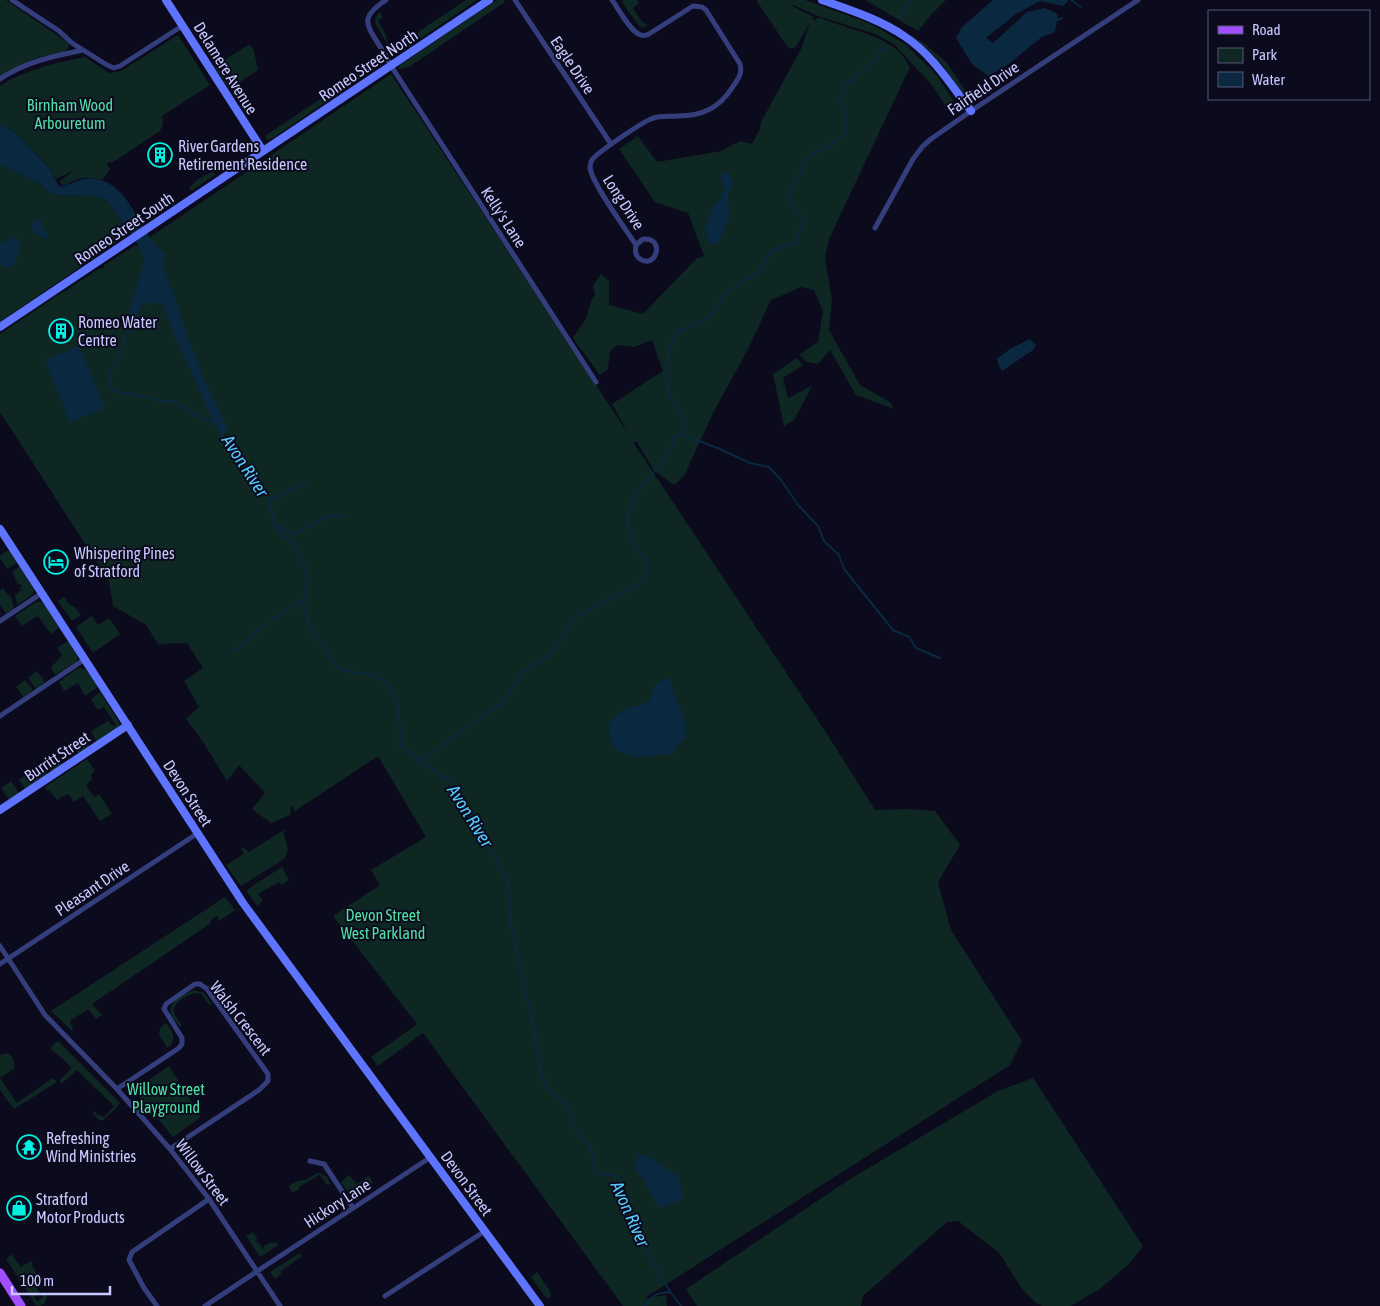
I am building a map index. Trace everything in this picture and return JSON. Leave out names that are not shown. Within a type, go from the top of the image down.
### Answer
[{"type":"main road","points":[[0,1273],[22,1306]]},
{"type":"street","points":[[12,0],[83,50],[114,68],[182,26]]},
{"type":"street","name":"Delamere Avenue","points":[[166,0],[263,151]]},
{"type":"street","name":"Kelly's Lane","points":[[386,0],[372,10],[368,27],[391,66],[596,382]]},
{"type":"street","name":"Romeo Street North","points":[[263,151],[489,0]]},
{"type":"street","name":"Eagle Drive","points":[[515,0],[611,144]]},
{"type":"street","name":"Long Drive","points":[[612,0],[629,25],[636,33],[641,35],[649,34],[692,6],[702,7],[706,10],[742,69],[741,74],[726,98],[713,108],[698,114],[661,116],[650,119],[611,144],[592,160],[590,166],[594,181],[636,245],[636,254],[640,259],[649,261],[656,256],[657,247],[650,240],[643,240],[636,245]]},
{"type":"street","points":[[822,0],[860,14],[904,36],[921,50],[971,111]]},
{"type":"street","name":"Fairfield Drive","points":[[875,228],[913,159],[923,146],[971,111],[1138,0]]},
{"type":"street","points":[[0,79],[18,68],[31,63],[83,50]]},
{"type":"street","name":"Romeo Street South","points":[[0,327],[263,151]]},
{"type":"street","name":"Devon Street","points":[[0,529],[246,907],[431,1157],[537,1305]]},
{"type":"street","points":[[0,621],[42,593]]},
{"type":"street","points":[[0,716],[85,659]]},
{"type":"street","name":"Burritt Street","points":[[0,810],[128,725]]},
{"type":"street","name":"Pleasant Drive","points":[[0,964],[198,833]]},
{"type":"street","name":"Willow Street","points":[[0,946],[45,1015],[117,1089],[170,1149],[209,1199],[280,1306]]},
{"type":"street","name":"Walsh Crescent","points":[[117,1089],[180,1048],[182,1038],[164,1009],[166,1004],[195,984],[200,984],[207,989],[268,1074],[268,1081],[259,1090],[170,1149]]},
{"type":"street","name":"Hickory Lane","points":[[205,1306],[431,1157]]},
{"type":"street","points":[[310,1161],[324,1164],[353,1208]]},
{"type":"street","points":[[157,1306],[144,1288],[130,1260],[132,1252],[209,1199]]},
{"type":"street","points":[[385,1296],[485,1231]]},
{"type":"green space","points":[[0,0],[6,0],[69,43],[68,49],[57,54],[37,58],[0,76]]},
{"type":"green space","points":[[463,0],[390,49],[375,23],[376,16],[380,12],[383,17],[378,21],[386,35],[387,42],[397,44]]},
{"type":"green space","points":[[466,0],[477,0],[399,53],[390,52],[391,50]]},
{"type":"green space","points":[[497,0],[504,0],[505,2],[409,67],[398,69],[400,65]]},
{"type":"green space","points":[[637,0],[639,3],[633,8],[642,22],[648,25],[643,28],[639,26],[621,1]]},
{"type":"green space","name":"Devon Street West Parkland","points":[[756,0],[805,0],[880,29],[905,44],[930,68],[957,107],[957,112],[952,115],[931,84],[894,44],[875,34],[818,16],[788,3],[813,16],[812,19],[816,20],[818,17],[877,38],[895,48],[910,67],[829,239],[825,258],[832,300],[829,330],[860,385],[890,402],[894,409],[856,395],[830,350],[818,364],[807,362],[799,355],[818,342],[823,311],[814,290],[801,287],[771,300],[747,351],[715,409],[684,476],[674,485],[654,471],[637,442],[633,442],[825,731],[875,810],[908,809],[935,811],[960,845],[938,882],[951,930],[1022,1041],[1010,1065],[643,1299],[666,1295],[667,1306],[623,1306],[423,1033],[378,1066],[371,1057],[417,1024],[333,916],[380,885],[371,870],[426,837],[378,756],[295,811],[291,805],[290,815],[271,823],[252,809],[265,793],[239,765],[227,781],[186,719],[199,707],[184,681],[203,668],[187,643],[158,644],[146,625],[113,606],[109,581],[0,412],[0,334],[100,268],[102,269],[104,265],[137,246],[391,74],[629,435],[612,404],[663,371],[652,340],[634,347],[618,345],[610,351],[608,369],[599,375],[573,338],[587,317],[591,301],[595,295],[593,286],[601,274],[609,281],[609,305],[643,314],[696,259],[704,256],[688,213],[655,202],[619,149],[638,136],[657,162],[721,151],[740,141],[752,144],[760,129],[761,122],[801,49],[810,23],[796,47],[789,49]]},
{"type":"green space","points":[[865,0],[946,0],[918,31]]},
{"type":"green space","points":[[909,34],[925,44],[947,63],[972,101],[971,103],[942,64]]},
{"type":"green space","name":"Birnham Wood Arbouretum","points":[[178,35],[210,85],[162,116],[163,124],[160,131],[113,162],[107,163],[110,169],[102,180],[82,178],[64,186],[59,182],[73,171],[55,179],[52,170],[28,145],[15,133],[0,124],[0,86],[20,75],[41,67],[85,57],[109,73],[121,71]]},
{"type":"green space","points":[[250,44],[254,51],[258,70],[229,89],[214,66]]},
{"type":"green space","points":[[378,58],[381,58],[378,66],[273,138],[267,140],[265,136]]},
{"type":"green space","points":[[0,165],[39,183],[52,195],[94,196],[106,200],[131,232],[0,322]]},
{"type":"green space","points":[[212,172],[216,174],[191,191],[189,188],[197,180]]},
{"type":"green space","points":[[797,358],[803,365],[783,378],[788,398],[812,386],[794,420],[784,426],[773,374]]},
{"type":"green space","points":[[9,550],[17,563],[7,569],[0,559],[0,555]]},
{"type":"green space","points":[[20,566],[34,589],[32,595],[17,605],[15,595],[21,590],[22,586],[18,585],[12,572]]},
{"type":"green space","points":[[3,588],[11,596],[14,608],[6,614],[0,604],[0,591]]},
{"type":"green space","points":[[64,597],[81,615],[72,621],[58,601]]},
{"type":"green space","points":[[36,602],[44,604],[59,627],[51,634],[38,616],[22,626],[15,616]]},
{"type":"green space","points":[[92,616],[98,625],[109,618],[120,634],[93,653],[76,627]]},
{"type":"green space","points":[[68,641],[77,656],[77,661],[55,675],[51,667],[62,654],[57,648]]},
{"type":"green space","points":[[78,668],[88,672],[98,687],[85,696],[78,683],[64,691],[59,682]]},
{"type":"green space","points":[[37,671],[45,682],[36,689],[28,678]]},
{"type":"green space","points":[[25,680],[33,690],[23,697],[16,687]]},
{"type":"green space","points":[[100,692],[120,724],[96,741],[91,731],[108,721],[113,726],[116,725],[104,707],[98,710],[91,699]]},
{"type":"green space","points":[[83,736],[90,747],[80,754],[72,743]]},
{"type":"green space","points":[[55,753],[62,766],[52,773],[43,761]]},
{"type":"green space","points":[[87,759],[95,771],[91,775],[92,780],[86,785],[94,797],[99,794],[112,814],[100,821],[83,796],[74,802],[68,794],[57,800],[45,787]]},
{"type":"green space","points":[[43,768],[48,775],[26,790],[19,780],[31,772]]},
{"type":"green space","points":[[11,781],[20,794],[10,801],[1,788]]},
{"type":"green space","points":[[284,830],[288,850],[284,859],[241,886],[226,865],[244,854],[241,848],[243,847],[249,852]]},
{"type":"green space","points":[[282,867],[289,880],[282,885],[279,882],[258,894],[263,901],[257,906],[247,892],[248,889]]},
{"type":"green space","points":[[225,897],[235,910],[219,921],[217,915],[210,921],[211,923],[92,1004],[102,1015],[96,1019],[88,1009],[70,1021],[72,1031],[51,1011]]},
{"type":"green space","points":[[194,990],[204,993],[212,1004],[209,1005],[201,994],[195,993],[182,999],[174,1008],[176,1017],[182,1025],[180,1027],[172,1017],[171,1007],[173,1003],[185,994]]},
{"type":"green space","points":[[166,1023],[173,1036],[172,1042],[167,1048],[159,1034],[160,1028]]},
{"type":"green space","points":[[58,1041],[120,1103],[102,1121],[92,1112],[94,1111],[104,1117],[114,1106],[77,1070],[61,1084],[60,1080],[71,1067],[51,1050],[52,1046]]},
{"type":"green space","points":[[6,1053],[12,1057],[15,1068],[0,1078],[0,1055]]},
{"type":"green space","name":"Willow Street Playground","points":[[169,1066],[201,1117],[173,1137],[134,1090]]},
{"type":"green space","points":[[0,1078],[17,1103],[53,1078],[57,1082],[14,1109],[0,1090]]},
{"type":"green space","points":[[1033,1078],[1143,1246],[1130,1263],[1101,1288],[1071,1306],[1042,1306],[1036,1303],[1023,1290],[999,1253],[958,1221],[947,1222],[863,1296],[861,1306],[697,1306],[686,1289],[850,1179],[998,1091]]},
{"type":"green space","points":[[319,1173],[326,1176],[330,1184],[327,1185],[320,1175],[294,1192],[291,1192],[289,1186],[291,1184]]},
{"type":"green space","points":[[349,1175],[357,1184],[369,1176],[373,1183],[352,1197],[341,1182]]},
{"type":"green space","points":[[253,1232],[257,1238],[256,1241],[261,1245],[262,1249],[264,1248],[263,1246],[272,1242],[274,1244],[276,1242],[278,1245],[260,1257],[246,1236]]},
{"type":"green space","points":[[300,1253],[302,1256],[281,1271],[281,1274],[275,1279],[270,1272]]},
{"type":"green space","points":[[11,1254],[21,1267],[31,1261],[39,1277],[33,1281],[39,1292],[34,1297],[38,1301],[45,1292],[47,1296],[45,1303],[40,1306],[35,1305],[6,1259]]},
{"type":"green space","points":[[537,1272],[550,1291],[551,1296],[547,1299],[531,1277]]},
{"type":"water","points":[[993,0],[1069,0],[1063,6],[1040,1],[1016,14],[986,38],[993,43],[1027,12],[1045,8],[1058,14],[1055,32],[1042,37],[1006,66],[988,76],[972,64],[956,38],[962,27]]},
{"type":"water","name":"Avon River","points":[[0,124],[15,133],[34,152],[52,171],[59,186],[92,179],[100,180],[117,189],[131,206],[147,234],[159,249],[164,252],[166,256],[163,258],[166,273],[185,329],[198,364],[228,429],[222,436],[212,419],[164,311],[165,307],[151,302],[146,304],[138,312],[131,332],[127,334],[126,327],[132,301],[145,259],[131,232],[106,200],[94,196],[52,195],[39,183],[0,165]]},
{"type":"water","points":[[723,172],[730,174],[734,183],[728,192],[729,219],[718,242],[710,244],[704,231],[714,204],[721,200],[724,186],[720,178]]},
{"type":"water","points":[[37,218],[49,236],[44,239],[37,235],[32,228],[32,224]]},
{"type":"water","points":[[12,238],[19,239],[20,247],[17,258],[10,268],[0,265],[0,244]]},
{"type":"water","points":[[1030,339],[1036,345],[1033,350],[1002,371],[997,359],[1010,349]]},
{"type":"water","points":[[79,346],[105,408],[70,422],[45,360]]},
{"type":"water","points":[[669,677],[684,717],[686,738],[677,746],[673,754],[636,757],[616,750],[611,743],[609,723],[626,708],[645,704],[651,699],[654,685]]},
{"type":"water","points":[[638,1155],[647,1155],[678,1176],[683,1193],[681,1200],[660,1208],[635,1167]]},
{"type":"waterway","points":[[898,18],[911,0]]},
{"type":"waterway","points":[[1071,0],[1081,7]]},
{"type":"waterway","points":[[1057,20],[1062,18]]},
{"type":"waterway","points":[[420,761],[504,701],[523,672],[552,653],[574,618],[639,584],[644,578],[647,565],[645,558],[637,550],[628,525],[628,511],[637,494],[669,452],[675,438],[686,425],[670,394],[666,379],[667,363],[677,332],[704,321],[716,310],[726,292],[759,272],[772,251],[795,242],[803,223],[802,218],[790,201],[789,194],[808,156],[830,146],[847,133],[845,110],[839,98],[847,84],[873,62],[880,51],[887,47]]},
{"type":"waterway","points":[[127,334],[110,373],[110,385],[113,390],[160,401],[173,401],[200,418],[215,422]]},
{"type":"waterway","points":[[681,434],[750,463],[769,467],[781,480],[798,505],[818,526],[824,541],[839,555],[844,569],[893,630],[909,637],[916,648],[940,658]]},
{"type":"waterway","name":"Avon River","points":[[222,435],[267,496],[276,529],[296,547],[305,568],[307,580],[303,604],[311,631],[339,670],[373,675],[388,684],[399,707],[400,744],[420,761],[451,782],[508,880],[511,923],[536,1040],[540,1070],[548,1089],[568,1106],[574,1129],[591,1146],[593,1165],[597,1173],[618,1176],[638,1239],[681,1306]]},
{"type":"waterway","points":[[269,501],[307,482]]},
{"type":"waterway","points":[[275,525],[294,534],[329,516],[346,515]]},
{"type":"waterway","points":[[270,620],[281,615],[303,599]]},
{"type":"waterway","points":[[233,650],[243,645],[266,623]]},
{"type":"waterway","points":[[645,1306],[655,1295],[670,1292]]},
{"type":"place","name":"River Gardens Retirement Residence","points":[[160,155]]},
{"type":"place","name":"Romeo Water Centre","points":[[61,331]]},
{"type":"place","name":"Whispering Pines of Stratford","points":[[56,562]]},
{"type":"place","name":"Refreshing Wind Ministries","points":[[29,1147]]},
{"type":"place","name":"Stratford Motor Products","points":[[19,1208]]}]
